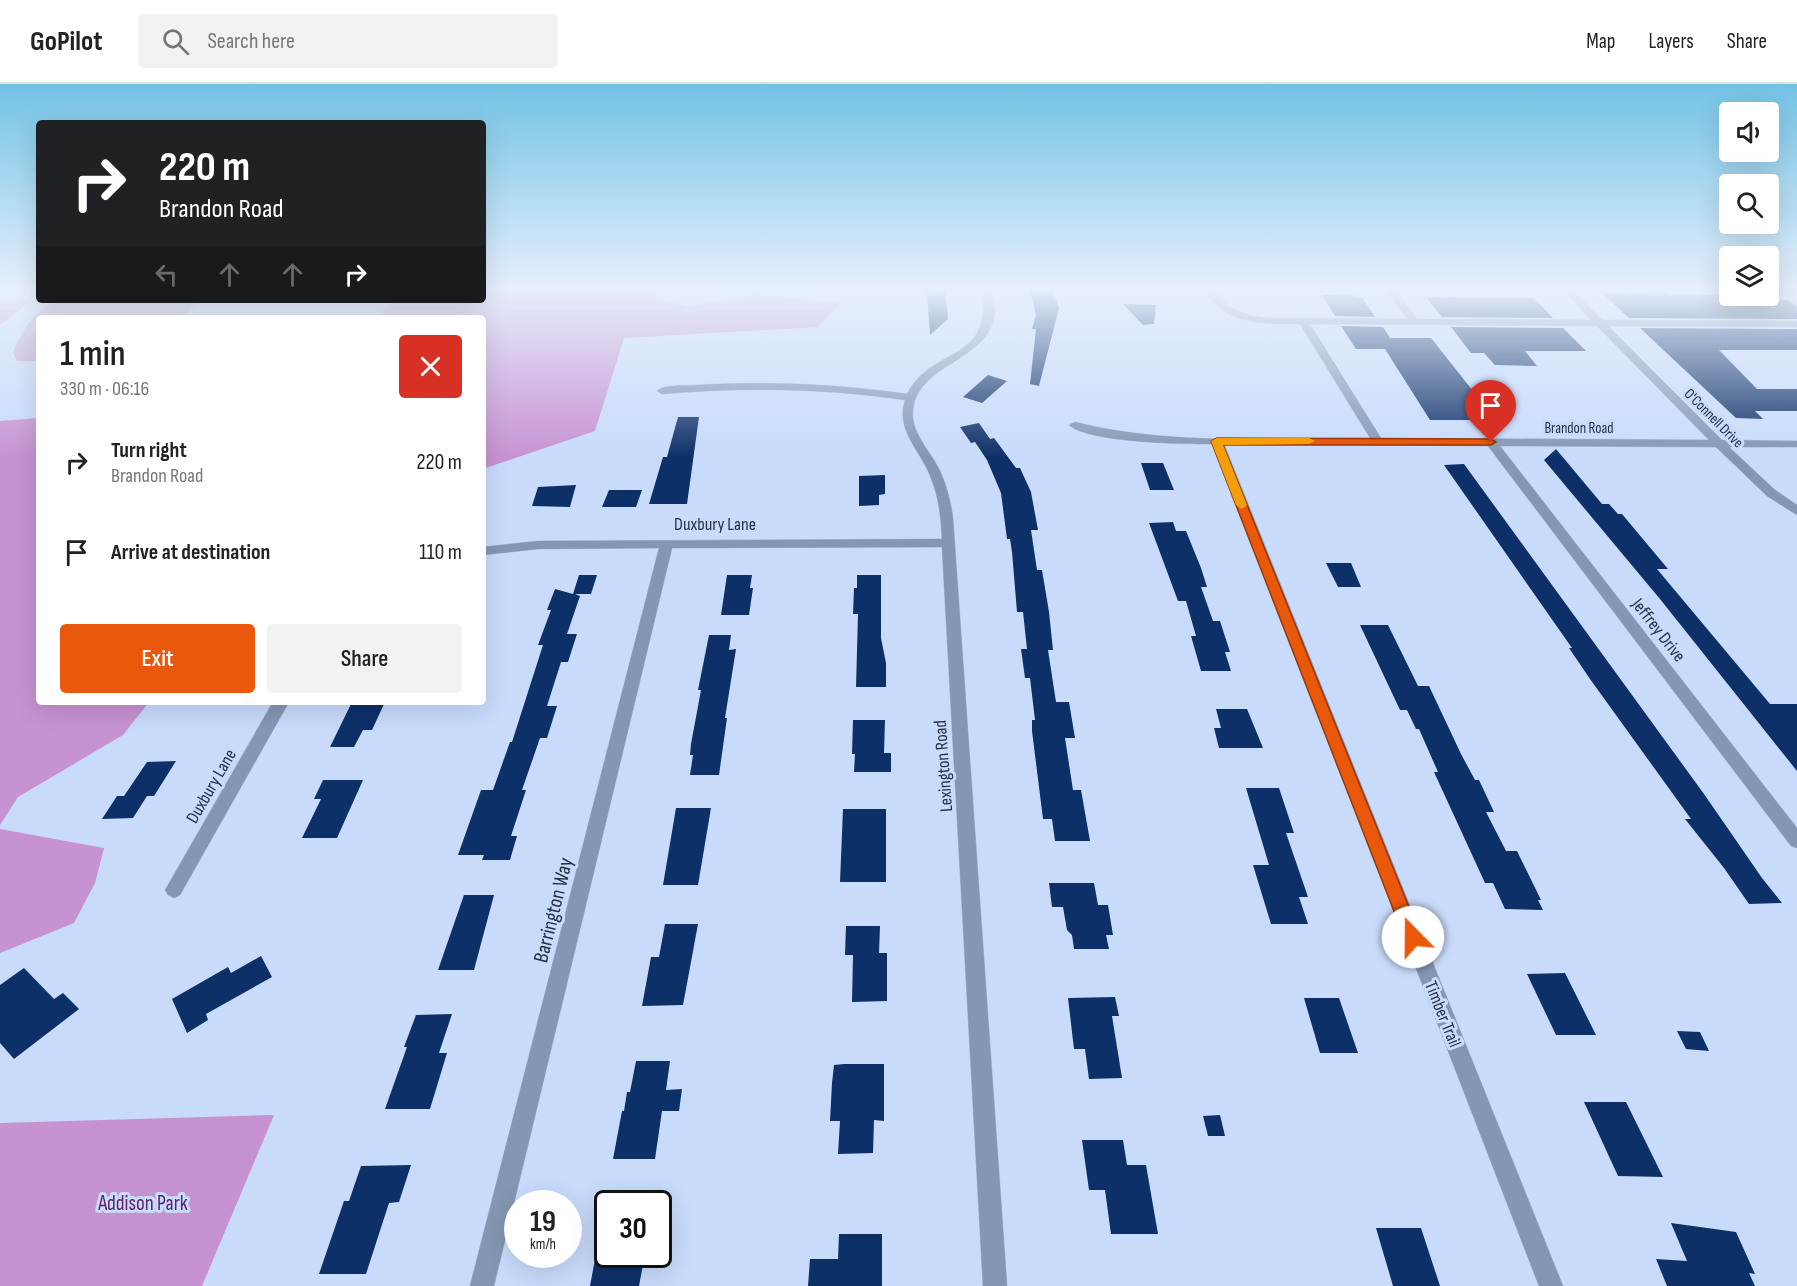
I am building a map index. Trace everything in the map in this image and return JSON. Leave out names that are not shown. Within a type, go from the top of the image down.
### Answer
[{"type":"street","points":[[662,391],[707,388],[819,388],[911,398],[925,378],[972,344]]},
{"type":"street","points":[[1318,344],[1377,441]]},
{"type":"street","name":"O'Connell Drive","points":[[1619,344],[1771,493],[1797,511]]},
{"type":"street","name":"Lexington Road","points":[[911,398],[908,409],[909,427],[941,487],[945,502],[995,1286]]},
{"type":"street","name":"Brandon Road","points":[[1075,425],[1101,433],[1137,438],[1217,441],[1797,444]]},
{"type":"street","name":"Timber Trail","points":[[1217,441],[1551,1286]]},
{"type":"street","name":"Jeffrey Drive","points":[[1491,442],[1797,840]]},
{"type":"street","name":"Duxbury Lane","points":[[486,551],[538,544],[948,543]]},
{"type":"street","name":"Barrington Way","points":[[482,1286],[667,544]]},
{"type":"street","name":"Duxbury Lane","points":[[174,890],[279,705]]},
{"type":"shaded area","points":[[17,344],[36,344],[36,361],[17,361],[13,352]]},
{"type":"green space","points":[[486,344],[622,344],[595,431],[486,468]]},
{"type":"green space","points":[[36,418],[36,705],[147,705],[123,735],[18,797],[0,825],[0,421]]},
{"type":"green space","points":[[0,829],[104,848],[95,883],[74,923],[0,953]]},
{"type":"green space","name":"Addison Park","points":[[274,1115],[202,1286],[0,1286],[0,1123]]},
{"type":"building","points":[[1034,344],[1050,344],[1039,386],[1030,384]]},
{"type":"building","points":[[1353,344],[1436,344],[1496,420],[1430,420],[1385,349],[1356,349]]},
{"type":"building","points":[[1464,344],[1579,344],[1586,351],[1525,351],[1537,366],[1495,365],[1484,353],[1471,353]]},
{"type":"building","points":[[1657,344],[1797,344],[1797,350],[1719,350],[1757,389],[1797,389],[1797,411],[1755,411],[1763,419],[1736,418]]},
{"type":"building","points":[[988,375],[1007,381],[982,403],[963,397]]},
{"type":"building","points":[[678,417],[699,417],[687,504],[649,504],[663,457],[667,457]]},
{"type":"building","points":[[979,423],[990,439],[994,438],[1016,468],[1020,468],[1031,492],[1038,530],[1031,530],[1037,570],[1042,570],[1049,612],[1053,650],[1048,650],[1056,702],[1069,702],[1075,738],[1065,738],[1073,790],[1081,790],[1090,841],[1055,841],[1052,819],[1043,819],[1032,731],[1032,720],[1035,720],[1030,678],[1025,678],[1021,649],[1027,649],[1023,612],[1017,612],[1012,552],[1010,539],[1007,539],[1001,493],[987,460],[975,442],[971,443],[960,427]]},
{"type":"building","points":[[1556,449],[1602,504],[1609,504],[1618,514],[1622,514],[1668,569],[1657,569],[1770,704],[1797,704],[1797,771],[1660,599],[1544,460]]},
{"type":"building","points":[[1141,463],[1163,463],[1174,490],[1150,490]]},
{"type":"building","points":[[1464,464],[1782,903],[1749,904],[1685,819],[1691,819],[1590,679],[1569,648],[1572,648],[1444,465]]},
{"type":"building","points":[[885,475],[885,494],[879,495],[879,505],[859,506],[859,476]]},
{"type":"building","points":[[576,485],[570,507],[532,506],[538,487]]},
{"type":"building","points":[[609,490],[642,490],[636,507],[602,507]]},
{"type":"building","points":[[1173,522],[1176,531],[1186,531],[1201,568],[1207,587],[1201,587],[1213,621],[1220,621],[1230,652],[1225,652],[1231,671],[1201,671],[1191,636],[1196,636],[1186,601],[1178,601],[1149,523]]},
{"type":"building","points":[[1326,563],[1351,563],[1361,587],[1338,587]]},
{"type":"building","points":[[579,575],[597,575],[591,594],[575,594],[580,596],[567,634],[577,634],[568,662],[561,662],[547,706],[557,706],[547,738],[540,738],[522,790],[526,790],[511,836],[517,836],[510,860],[482,860],[484,855],[458,855],[481,790],[493,790],[510,742],[512,742],[543,645],[538,645],[551,610],[547,610],[555,589],[573,594]]},
{"type":"building","points":[[727,575],[752,575],[750,588],[753,588],[749,615],[721,615]]},
{"type":"building","points":[[857,575],[881,575],[881,638],[886,663],[886,687],[856,687],[858,614],[853,614]]},
{"type":"building","points":[[1360,625],[1388,625],[1418,686],[1429,686],[1461,754],[1475,780],[1479,780],[1494,812],[1486,812],[1506,851],[1517,851],[1541,900],[1538,900],[1543,910],[1505,909],[1493,883],[1485,883],[1434,772],[1438,772],[1419,729],[1416,729],[1407,710],[1400,710]]},
{"type":"building","points":[[709,635],[731,635],[729,650],[736,649],[725,718],[727,718],[719,775],[690,775],[693,755],[690,755],[691,744],[701,690],[698,690]]},
{"type":"building","points":[[351,705],[384,705],[372,730],[363,730],[354,747],[330,747]]},
{"type":"building","points":[[1216,709],[1247,709],[1263,748],[1219,748],[1214,728],[1221,728]]},
{"type":"building","points":[[853,720],[885,720],[884,753],[891,753],[891,772],[854,772]]},
{"type":"building","points":[[176,761],[154,796],[147,796],[133,818],[102,819],[117,796],[124,796],[147,762]]},
{"type":"building","points":[[323,780],[363,780],[337,838],[302,838],[321,799],[314,799]]},
{"type":"building","points":[[1246,788],[1279,788],[1294,833],[1286,833],[1308,897],[1299,897],[1308,924],[1271,924],[1253,865],[1269,865]]},
{"type":"building","points":[[676,808],[711,808],[698,885],[663,885]]},
{"type":"building","points":[[843,809],[886,809],[886,882],[840,882]]},
{"type":"building","points":[[1049,883],[1094,883],[1098,905],[1108,905],[1113,935],[1106,935],[1109,949],[1074,949],[1072,935],[1067,930],[1063,907],[1052,907]]},
{"type":"building","points":[[464,895],[494,895],[474,970],[438,970]]},
{"type":"building","points":[[665,924],[698,924],[683,1005],[642,1006],[651,957],[659,957]]},
{"type":"building","points":[[846,926],[880,926],[879,953],[887,953],[887,1001],[852,1002],[853,955],[845,955]]},
{"type":"building","points":[[261,956],[272,977],[206,1014],[208,1020],[187,1033],[172,999],[228,967],[231,973]]},
{"type":"building","points":[[24,968],[54,999],[63,993],[79,1009],[14,1059],[0,1043],[0,985]]},
{"type":"building","points":[[1565,973],[1596,1035],[1556,1035],[1527,974]]},
{"type":"building","points":[[1115,997],[1119,1016],[1112,1016],[1122,1078],[1089,1079],[1085,1049],[1074,1049],[1068,998]]},
{"type":"building","points":[[1304,998],[1339,998],[1358,1053],[1320,1053]]},
{"type":"building","points":[[452,1014],[439,1053],[447,1053],[430,1109],[385,1109],[416,1015]]},
{"type":"building","points":[[1677,1031],[1700,1032],[1709,1051],[1686,1049]]},
{"type":"building","points":[[636,1061],[670,1061],[666,1090],[682,1089],[679,1111],[662,1111],[655,1159],[613,1159],[622,1111],[624,1111],[627,1092],[630,1092]]},
{"type":"building","points":[[884,1064],[884,1121],[874,1120],[873,1153],[838,1154],[840,1121],[830,1121],[832,1083],[834,1065]]},
{"type":"building","points":[[1584,1102],[1626,1102],[1663,1177],[1618,1176]]},
{"type":"building","points":[[1220,1115],[1225,1136],[1208,1136],[1203,1116]]},
{"type":"building","points":[[1082,1140],[1123,1140],[1127,1165],[1146,1165],[1158,1234],[1111,1234],[1105,1190],[1089,1190]]},
{"type":"building","points":[[411,1165],[399,1202],[389,1203],[366,1274],[319,1274],[344,1201],[349,1201],[361,1166]]},
{"type":"building","points":[[1671,1223],[1736,1232],[1755,1274],[1749,1273],[1755,1286],[1667,1286],[1656,1259],[1687,1261]]},
{"type":"building","points":[[1376,1228],[1421,1228],[1440,1286],[1393,1286]]},
{"type":"building","points":[[839,1234],[882,1234],[882,1286],[808,1286],[810,1259],[838,1259]]},
{"type":"building","points":[[594,1265],[594,1268],[642,1268],[639,1286],[590,1286]]},
{"type":"slow traffic","points":[[1242,505],[1217,441],[1309,441]]},
{"type":"route","points":[[1413,937],[1217,441],[1491,442]]}]
